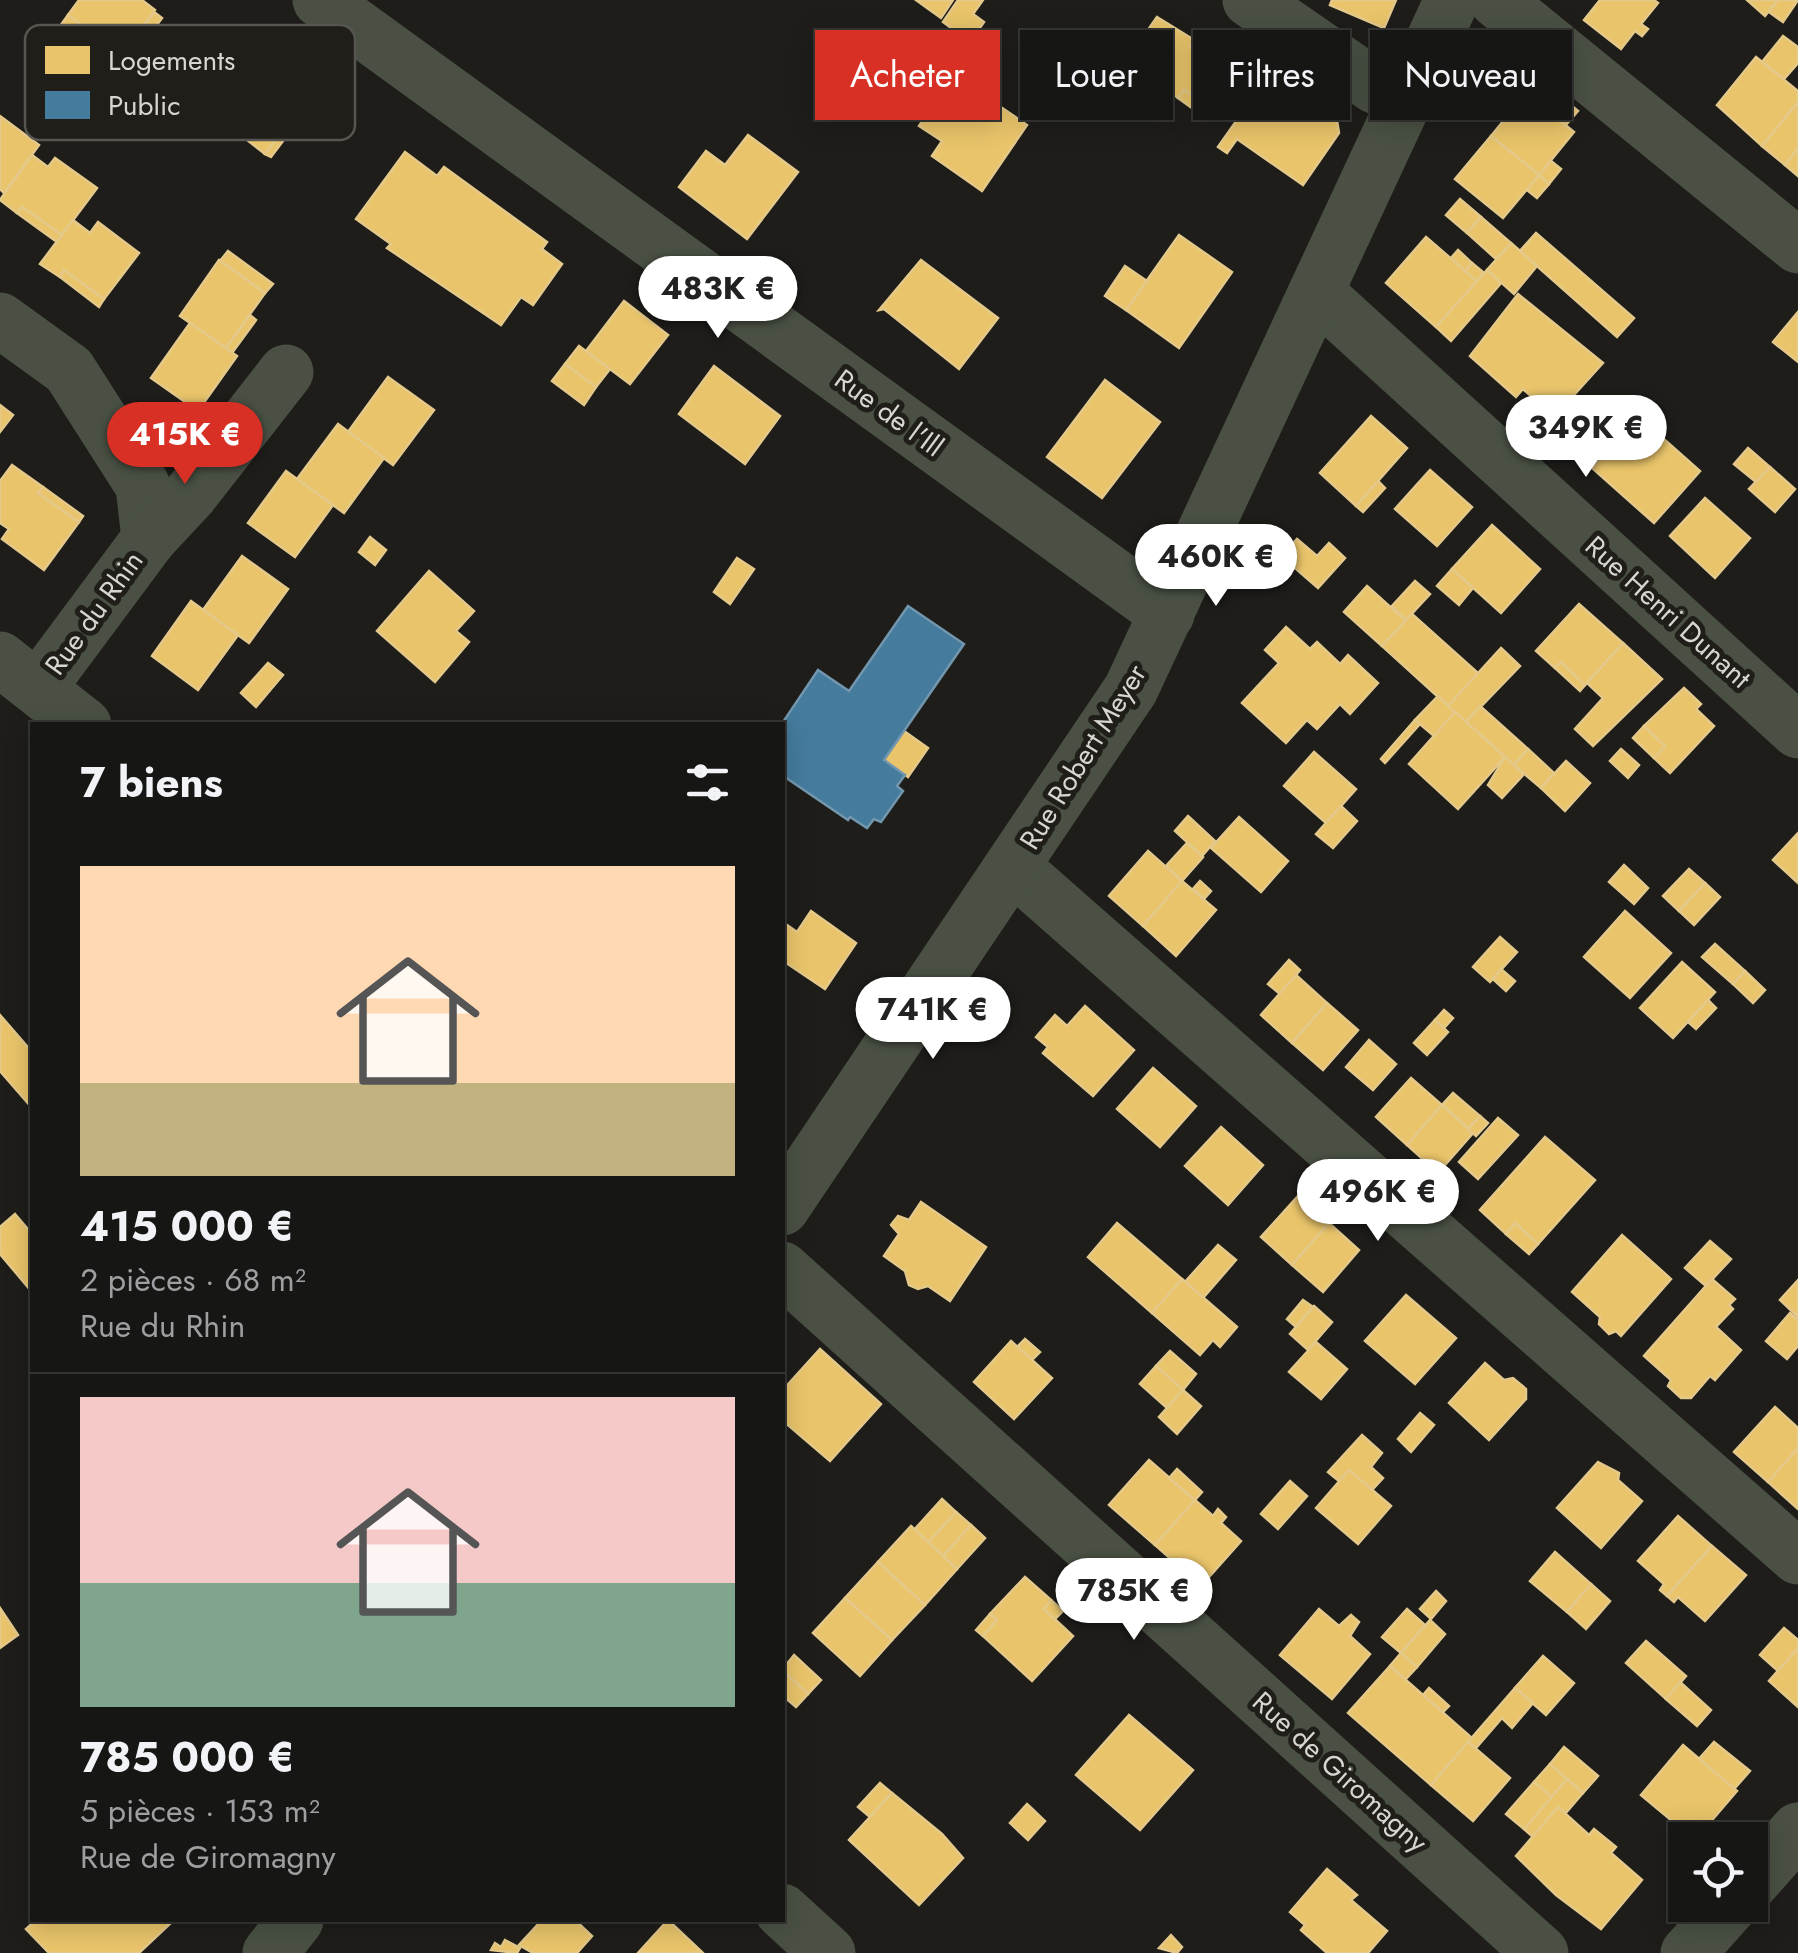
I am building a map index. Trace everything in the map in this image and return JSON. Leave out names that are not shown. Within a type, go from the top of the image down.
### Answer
[{"type":"street","name":"Rue de l'Ill","points":[[320,0],[354,25]]},
{"type":"street","points":[[1250,0],[1370,83]]},
{"type":"street","name":"Rue Robert Meyer","points":[[1439,30],[1452,0]]},
{"type":"street","points":[[1496,0],[1798,246]]},
{"type":"street","name":"Rue de l'Ill","points":[[355,25],[1167,614]]},
{"type":"street","name":"Rue Robert Meyer","points":[[785,1204],[1131,689],[1398,120]]},
{"type":"street","name":"Rue Henri Dunant","points":[[1316,292],[1798,730]]},
{"type":"street","name":"Rue du Rhin","points":[[0,320],[69,370],[142,486],[148,539]]},
{"type":"street","name":"Rue du Rhin","points":[[80,722],[20,673],[190,495],[286,372]]},
{"type":"street","points":[[1014,868],[1798,1557]]},
{"type":"street","name":"Rue de Giromagny","points":[[785,1273],[1541,1953]]},
{"type":"street","points":[[1768,1864],[1798,1830]]},
{"type":"street","points":[[785,1914],[828,1953]]},
{"type":"street","points":[[270,1953],[294,1922]]},
{"type":"street","points":[[1688,1953],[1716,1922]]},
{"type":"building: Logements","points":[[79,0],[142,0],[155,10],[144,25],[82,25],[68,15]]},
{"type":"building: Logements","points":[[916,0],[953,0],[941,18]]},
{"type":"building: Logements","points":[[958,0],[983,0],[973,14],[984,22],[978,30],[954,30],[943,22]]},
{"type":"building: Logements","points":[[1332,0],[1396,0],[1384,28],[1330,5]]},
{"type":"building: Logements","points":[[1600,0],[1658,3],[1641,24],[1648,29],[1642,36],[1635,31],[1621,49],[1584,20]]},
{"type":"building: Logements","points":[[1747,0],[1778,0],[1765,16]]},
{"type":"building: Logements","points":[[1778,0],[1798,0],[1783,22],[1769,12]]},
{"type":"building: Logements","points":[[154,12],[162,18],[157,25],[144,25]]},
{"type":"building: Logements","points":[[68,15],[82,25],[61,25]]},
{"type":"building: Logements","points":[[1157,17],[1193,39],[1193,96],[1184,90],[1178,98],[1173,94],[1173,30],[1148,30]]},
{"type":"building: Logements","points":[[1783,36],[1798,47],[1798,63],[1784,79],[1762,62]]},
{"type":"building: Logements","points":[[1756,57],[1798,91],[1798,102],[1762,146],[1717,105]]},
{"type":"building: Logements","points":[[1184,90],[1193,96],[1193,109],[1178,98]]},
{"type":"building: Logements","points":[[1798,102],[1798,148],[1785,165],[1762,146]]},
{"type":"building: Logements","points":[[1000,107],[1027,125],[982,191],[932,156],[942,141],[919,126],[923,120],[1000,120]]},
{"type":"building: Logements","points":[[0,116],[25,135],[25,140],[39,145],[4,193],[0,189]]},
{"type":"building: Logements","points":[[1237,120],[1337,120],[1339,133],[1303,185],[1237,139],[1227,153],[1218,147]]},
{"type":"building: Logements","points":[[1504,120],[1559,120],[1574,132],[1539,175],[1491,136]]},
{"type":"building: Logements","points":[[748,135],[798,172],[747,239],[679,187],[706,151],[725,165]]},
{"type":"building: Logements","points":[[1491,136],[1539,175],[1503,218],[1455,179]]},
{"type":"building: Logements","points":[[247,140],[276,140],[265,154]]},
{"type":"building: Logements","points":[[276,140],[284,140],[271,157],[265,154]]},
{"type":"building: Logements","points":[[1798,148],[1798,176],[1785,165]]},
{"type":"building: Logements","points":[[405,152],[437,176],[444,167],[547,242],[542,249],[562,264],[533,305],[521,297],[501,325],[387,248],[391,244],[356,219]]},
{"type":"building: Logements","points":[[32,155],[48,167],[55,158],[97,188],[62,235],[22,207],[17,213],[0,200]]},
{"type":"building: Logements","points":[[1551,161],[1561,169],[1549,184],[1539,175]]},
{"type":"building: Logements","points":[[1539,175],[1549,184],[1537,198],[1527,190]]},
{"type":"building: Logements","points":[[1460,199],[1481,217],[1467,233],[1446,215]]},
{"type":"building: Logements","points":[[22,207],[62,235],[57,242],[17,213]]},
{"type":"building: Logements","points":[[1481,217],[1511,243],[1496,259],[1467,233]]},
{"type":"building: Logements","points":[[73,220],[90,233],[98,222],[139,253],[104,299],[64,270],[60,277],[40,264]]},
{"type":"building: Logements","points":[[1536,233],[1634,318],[1617,337],[1520,251]]},
{"type":"building: Logements","points":[[1179,235],[1232,272],[1179,348],[1126,310]]},
{"type":"building: Logements","points":[[1426,237],[1477,281],[1436,327],[1386,283]]},
{"type":"building: Logements","points":[[1511,243],[1537,266],[1514,294],[1487,270]]},
{"type":"building: Logements","points":[[1458,250],[1472,263],[1465,271],[1451,258]]},
{"type":"building: Logements","points":[[228,251],[273,284],[265,293],[220,261]]},
{"type":"building: Logements","points":[[219,260],[265,293],[226,348],[180,316]]},
{"type":"building: Logements","points":[[921,260],[998,318],[959,369],[884,309],[879,310]]},
{"type":"building: Logements","points":[[1472,263],[1484,273],[1477,281],[1465,271]]},
{"type":"building: Logements","points":[[1125,266],[1147,281],[1126,310],[1105,296]]},
{"type":"building: Logements","points":[[64,270],[104,299],[99,307],[60,277]]},
{"type":"building: Logements","points":[[1487,270],[1501,283],[1451,341],[1436,327]]},
{"type":"building: Logements","points":[[1518,294],[1603,363],[1554,417],[1523,389],[1516,397],[1470,356]]},
{"type":"building: Logements","points":[[624,301],[668,335],[630,384],[586,351]]},
{"type":"building: Logements","points":[[1798,312],[1798,362],[1773,342]]},
{"type":"building: Logements","points":[[250,315],[256,320],[232,353],[226,348]]},
{"type":"building: Logements","points":[[190,323],[237,356],[198,411],[151,378]]},
{"type":"building: Logements","points":[[579,346],[610,369],[596,387],[565,364]]},
{"type":"building: Logements","points":[[565,364],[596,387],[584,405],[552,381]]},
{"type":"building: Logements","points":[[714,366],[780,416],[745,464],[679,414]]},
{"type":"building: Logements","points":[[388,377],[434,410],[393,465],[348,432]]},
{"type":"building: Logements","points":[[1105,380],[1160,422],[1102,498],[1047,457]]},
{"type":"building: Logements","points":[[0,405],[13,415],[0,432]]},
{"type":"building: Logements","points":[[1371,416],[1407,448],[1356,506],[1320,473]]},
{"type":"building: Logements","points":[[1638,416],[1633,425],[1649,440],[1656,432],[1700,471],[1654,523],[1592,468]]},
{"type":"building: Logements","points":[[1640,417],[1656,432],[1649,440],[1633,425]]},
{"type":"building: Logements","points":[[338,424],[384,458],[344,513],[297,479]]},
{"type":"building: Logements","points":[[1748,448],[1770,467],[1756,482],[1734,464]]},
{"type":"building: Logements","points":[[12,465],[43,487],[38,493],[79,522],[44,570],[2,539],[9,529],[0,523],[0,481]]},
{"type":"building: Logements","points":[[1770,467],[1795,489],[1775,512],[1749,489]]},
{"type":"building: Logements","points":[[1430,470],[1472,507],[1437,546],[1395,509]]},
{"type":"building: Logements","points":[[286,471],[333,505],[295,557],[248,523]]},
{"type":"building: Logements","points":[[1378,481],[1385,488],[1363,512],[1356,506]]},
{"type":"building: Logements","points":[[43,487],[83,516],[79,522],[38,493]]},
{"type":"building: Logements","points":[[1705,498],[1750,538],[1715,578],[1670,536]]},
{"type":"building: Logements","points":[[1492,525],[1540,569],[1501,613],[1452,569]]},
{"type":"building: Logements","points":[[370,537],[386,550],[375,565],[359,552]]},
{"type":"building: Logements","points":[[1297,539],[1317,556],[1329,543],[1345,558],[1318,588],[1281,556]]},
{"type":"building: Logements","points":[[242,556],[288,589],[249,643],[203,610]]},
{"type":"building: Logements","points":[[737,558],[754,569],[730,604],[714,592]]},
{"type":"building: Logements","points":[[1452,569],[1473,588],[1459,605],[1437,586]]},
{"type":"building: Logements","points":[[429,571],[474,611],[456,631],[469,642],[435,682],[377,631]]},
{"type":"building: Logements","points":[[1415,581],[1430,594],[1406,620],[1392,606]]},
{"type":"building: Logements","points":[[1367,586],[1406,621],[1382,646],[1344,612]]},
{"type":"building: Logements","points":[[191,601],[238,635],[198,690],[152,656]]},
{"type":"building: Logements","points":[[1579,604],[1623,643],[1585,685],[1561,662],[1555,668],[1536,651]]},
{"type":"building: Logements","points":[[1412,614],[1478,673],[1448,706],[1382,646]]},
{"type":"building: Logements","points":[[1286,627],[1310,649],[1317,642],[1340,664],[1348,655],[1378,683],[1350,714],[1340,704],[1317,729],[1307,720],[1286,743],[1242,703],[1279,663],[1265,650]]},
{"type":"building: Logements","points":[[1623,643],[1662,679],[1593,746],[1575,729],[1603,698],[1587,683]]},
{"type":"building: Logements","points":[[1501,648],[1520,666],[1466,722],[1448,706]]},
{"type":"building: Logements","points":[[1561,662],[1585,685],[1580,691],[1555,668]]},
{"type":"building: Logements","points":[[268,663],[283,675],[256,707],[241,693]]},
{"type":"building: Logements","points":[[1684,688],[1701,704],[1696,709],[1714,726],[1670,773],[1654,758],[1665,746],[1644,726]]},
{"type":"building: Logements","points":[[1438,696],[1455,712],[1434,736],[1415,720]]},
{"type":"building: Logements","points":[[1480,706],[1528,749],[1514,765],[1466,722]]},
{"type":"building: Logements","points":[[1455,712],[1505,757],[1458,809],[1409,764]]},
{"type":"building: Logements","points":[[1415,720],[1420,724],[1385,763],[1381,759]]},
{"type":"building: Logements","points":[[1644,726],[1665,746],[1654,758],[1633,738]]},
{"type":"building: Logements","points":[[904,731],[928,748],[908,777],[884,760]]},
{"type":"building: Logements","points":[[1528,749],[1554,773],[1541,788],[1514,765]]},
{"type":"building: Logements","points":[[1621,749],[1639,765],[1628,778],[1610,761]]},
{"type":"building: Logements","points":[[1314,752],[1356,789],[1326,823],[1284,786]]},
{"type":"building: Logements","points":[[1505,757],[1524,774],[1502,798],[1488,785]]},
{"type":"building: Logements","points":[[1566,761],[1590,783],[1565,811],[1541,788]]},
{"type":"building: Logements","points":[[1341,806],[1357,821],[1333,848],[1316,834]]},
{"type":"building: Logements","points":[[1188,816],[1215,841],[1202,856],[1175,831]]},
{"type":"building: Logements","points":[[1239,817],[1288,861],[1261,892],[1211,848]]},
{"type":"building: Logements","points":[[1798,833],[1798,883],[1773,860]]},
{"type":"building: Logements","points":[[1187,843],[1203,857],[1182,881],[1166,866]]},
{"type":"building: Logements","points":[[1148,851],[1182,881],[1143,926],[1109,896]]},
{"type":"building: Logements","points":[[1624,865],[1648,888],[1634,904],[1609,882]]},
{"type":"building: Logements","points":[[1689,869],[1705,883],[1679,911],[1663,896]]},
{"type":"building: Logements","points":[[1182,881],[1216,910],[1176,956],[1143,926]]},
{"type":"building: Logements","points":[[1200,881],[1211,891],[1204,899],[1193,889]]},
{"type":"building: Logements","points":[[1705,883],[1720,897],[1694,925],[1679,911]]},
{"type":"building: Logements","points":[[811,911],[856,943],[825,989],[785,962],[785,928],[787,925],[797,932]]},
{"type":"building: Logements","points":[[1625,911],[1671,953],[1630,998],[1584,957]]},
{"type":"building: Logements","points":[[1500,937],[1517,952],[1490,982],[1473,967]]},
{"type":"building: Logements","points":[[1715,944],[1745,971],[1733,984],[1702,957]]},
{"type":"building: Logements","points":[[1289,960],[1300,970],[1280,994],[1268,984]]},
{"type":"building: Logements","points":[[1682,962],[1715,992],[1673,1038],[1640,1008]]},
{"type":"building: Logements","points":[[1501,969],[1515,981],[1506,991],[1493,979]]},
{"type":"building: Logements","points":[[1745,971],[1765,990],[1753,1003],[1733,984]]},
{"type":"building: Logements","points":[[1296,975],[1327,1003],[1292,1043],[1261,1015]]},
{"type":"building: Logements","points":[[1708,1000],[1716,1008],[1696,1029],[1688,1022]]},
{"type":"building: Logements","points":[[1327,1003],[1358,1030],[1323,1070],[1292,1043]]},
{"type":"building: Logements","points":[[1085,1006],[1134,1050],[1093,1096],[1043,1053],[1048,1047],[1036,1037],[1055,1015],[1067,1026]]},
{"type":"building: Logements","points":[[1444,1010],[1453,1018],[1444,1028],[1435,1020]]},
{"type":"building: Logements","points":[[0,1015],[30,1050],[30,1106],[0,1071]]},
{"type":"building: Logements","points":[[1435,1020],[1448,1032],[1427,1055],[1414,1043]]},
{"type":"building: Logements","points":[[1369,1040],[1396,1064],[1373,1090],[1346,1067]]},
{"type":"building: Logements","points":[[1153,1068],[1196,1106],[1160,1147],[1117,1109]]},
{"type":"building: Logements","points":[[1411,1078],[1442,1105],[1407,1145],[1376,1117]]},
{"type":"building: Logements","points":[[1453,1093],[1480,1116],[1468,1129],[1442,1105]]},
{"type":"building: Logements","points":[[1442,1105],[1473,1133],[1438,1173],[1407,1145]]},
{"type":"building: Logements","points":[[1480,1116],[1488,1123],[1476,1136],[1468,1129]]},
{"type":"building: Logements","points":[[1498,1118],[1518,1135],[1478,1179],[1459,1162]]},
{"type":"building: Logements","points":[[1221,1127],[1263,1165],[1228,1205],[1185,1166]]},
{"type":"building: Logements","points":[[1545,1137],[1595,1180],[1538,1244],[1515,1223],[1506,1234],[1480,1210]]},
{"type":"building: Logements","points":[[1298,1196],[1329,1223],[1292,1265],[1261,1237]]},
{"type":"building: Logements","points":[[921,1202],[986,1247],[950,1301],[928,1286],[918,1289],[909,1285],[905,1271],[884,1256],[899,1234],[891,1225],[898,1216],[909,1220]]},
{"type":"building: Logements","points":[[15,1214],[30,1232],[30,1290],[0,1254],[0,1227]]},
{"type":"building: Logements","points":[[1117,1223],[1182,1279],[1152,1313],[1088,1257]]},
{"type":"building: Logements","points":[[1329,1223],[1359,1250],[1323,1292],[1292,1265]]},
{"type":"building: Logements","points":[[1515,1223],[1538,1244],[1529,1254],[1506,1234]]},
{"type":"building: Logements","points":[[1622,1235],[1671,1279],[1621,1336],[1616,1331],[1609,1334],[1599,1324],[1600,1317],[1572,1292]]},
{"type":"building: Logements","points":[[1710,1241],[1731,1259],[1706,1286],[1685,1268]]},
{"type":"building: Logements","points":[[1218,1245],[1236,1260],[1203,1298],[1185,1282]]},
{"type":"building: Logements","points":[[1182,1279],[1237,1327],[1220,1347],[1213,1340],[1200,1355],[1152,1313]]},
{"type":"building: Logements","points":[[1712,1279],[1735,1299],[1729,1305],[1733,1309],[1716,1327],[1741,1350],[1715,1380],[1710,1376],[1691,1398],[1681,1398],[1668,1386],[1671,1380],[1644,1356]]},
{"type":"building: Logements","points":[[1798,1280],[1798,1317],[1780,1300]]},
{"type":"building: Logements","points":[[1406,1295],[1456,1338],[1415,1384],[1365,1341]]},
{"type":"building: Logements","points":[[1303,1300],[1313,1307],[1296,1327],[1287,1319]]},
{"type":"building: Logements","points":[[1314,1306],[1332,1322],[1308,1350],[1290,1334]]},
{"type":"building: Logements","points":[[1790,1313],[1798,1320],[1798,1346],[1787,1359],[1766,1341]]},
{"type":"building: Logements","points":[[1025,1339],[1040,1352],[1032,1360],[1017,1347]]},
{"type":"building: Logements","points":[[1011,1341],[1052,1378],[1014,1419],[974,1382]]},
{"type":"building: Logements","points":[[1316,1342],[1347,1369],[1321,1399],[1289,1372]]},
{"type":"building: Logements","points":[[820,1349],[881,1404],[830,1461],[785,1423],[785,1388]]},
{"type":"building: Logements","points":[[1170,1351],[1196,1374],[1183,1390],[1156,1366]]},
{"type":"building: Logements","points":[[1485,1363],[1504,1380],[1513,1378],[1526,1389],[1526,1399],[1489,1440],[1449,1403]]},
{"type":"building: Logements","points":[[1156,1366],[1183,1390],[1167,1408],[1140,1384]]},
{"type":"building: Logements","points":[[1183,1390],[1201,1406],[1177,1434],[1159,1417]]},
{"type":"building: Logements","points":[[1775,1407],[1798,1428],[1798,1448],[1768,1482],[1734,1452]]},
{"type":"building: Logements","points":[[1420,1413],[1434,1425],[1411,1452],[1398,1439]]},
{"type":"building: Logements","points":[[1362,1435],[1382,1453],[1371,1467],[1383,1478],[1372,1490],[1349,1470],[1339,1481],[1328,1472]]},
{"type":"building: Logements","points":[[1798,1448],[1798,1509],[1768,1482]]},
{"type":"building: Logements","points":[[1149,1460],[1195,1500],[1155,1545],[1109,1505]]},
{"type":"building: Logements","points":[[1598,1462],[1619,1473],[1618,1480],[1642,1501],[1601,1548],[1557,1508]]},
{"type":"building: Logements","points":[[1177,1469],[1202,1492],[1195,1500],[1169,1478]]},
{"type":"building: Logements","points":[[1349,1470],[1391,1506],[1358,1544],[1316,1508]]},
{"type":"building: Logements","points":[[1290,1481],[1307,1496],[1278,1529],[1261,1514]]},
{"type":"building: Logements","points":[[942,1499],[956,1512],[928,1543],[914,1530]]},
{"type":"building: Logements","points":[[1195,1500],[1213,1516],[1218,1509],[1226,1517],[1221,1523],[1241,1541],[1201,1586],[1155,1545]]},
{"type":"building: Logements","points":[[956,1512],[971,1525],[943,1556],[928,1543]]},
{"type":"building: Logements","points":[[1678,1516],[1712,1546],[1667,1596],[1660,1590],[1664,1584],[1638,1561]]},
{"type":"building: Logements","points":[[971,1525],[985,1538],[957,1569],[943,1556]]},
{"type":"building: Logements","points":[[911,1526],[957,1569],[925,1605],[878,1562]]},
{"type":"building: Logements","points":[[1712,1546],[1746,1575],[1705,1621],[1678,1597],[1674,1602],[1667,1596]]},
{"type":"building: Logements","points":[[1555,1552],[1591,1584],[1567,1612],[1530,1581]]},
{"type":"building: Logements","points":[[878,1562],[925,1605],[892,1640],[845,1598]]},
{"type":"building: Logements","points":[[1025,1577],[1051,1600],[1044,1609],[1073,1636],[1032,1681],[983,1636],[997,1620],[990,1614]]},
{"type":"building: Logements","points":[[1591,1584],[1610,1601],[1586,1629],[1567,1612]]},
{"type":"building: Logements","points":[[1436,1591],[1446,1601],[1431,1619],[1420,1609]]},
{"type":"building: Logements","points":[[845,1598],[892,1640],[860,1676],[813,1633]]},
{"type":"building: Logements","points":[[1051,1600],[1063,1611],[1055,1619],[1044,1609]]},
{"type":"building: Logements","points":[[0,1608],[18,1635],[0,1648]]},
{"type":"building: Logements","points":[[1319,1609],[1339,1626],[1351,1615],[1359,1622],[1350,1636],[1370,1654],[1332,1699],[1280,1655]]},
{"type":"building: Logements","points":[[1407,1609],[1425,1625],[1401,1653],[1382,1637]]},
{"type":"building: Logements","points":[[990,1614],[997,1620],[983,1636],[976,1630]]},
{"type":"building: Logements","points":[[1430,1620],[1445,1634],[1417,1667],[1401,1653]]},
{"type":"building: Logements","points":[[1784,1628],[1798,1640],[1798,1648],[1778,1671],[1760,1655]]},
{"type":"building: Logements","points":[[1646,1641],[1686,1676],[1666,1699],[1626,1663]]},
{"type":"building: Logements","points":[[1798,1648],[1798,1707],[1769,1681]]},
{"type":"building: Logements","points":[[1401,1653],[1417,1667],[1405,1680],[1390,1666]]},
{"type":"building: Logements","points":[[794,1655],[821,1680],[808,1694],[785,1673]]},
{"type":"building: Logements","points":[[1543,1656],[1574,1683],[1546,1715],[1515,1688]]},
{"type":"building: Logements","points":[[1390,1666],[1472,1738],[1431,1785],[1348,1713]]},
{"type":"building: Logements","points":[[785,1673],[808,1694],[796,1707],[785,1698]]},
{"type":"building: Logements","points":[[1680,1682],[1711,1710],[1697,1726],[1666,1699]]},
{"type":"building: Logements","points":[[1429,1688],[1449,1706],[1443,1712],[1423,1695]]},
{"type":"building: Logements","points":[[1515,1688],[1533,1703],[1512,1728],[1502,1718],[1476,1748],[1468,1742]]},
{"type":"building: Logements","points":[[1129,1715],[1193,1770],[1140,1830],[1076,1775]]},
{"type":"building: Logements","points":[[1468,1742],[1510,1778],[1473,1821],[1431,1785]]},
{"type":"building: Logements","points":[[1714,1742],[1750,1771],[1734,1789],[1699,1759]]},
{"type":"building: Logements","points":[[1683,1745],[1737,1791],[1710,1822],[1673,1822],[1641,1795]]},
{"type":"building: Logements","points":[[1564,1747],[1598,1776],[1583,1793],[1550,1764]]},
{"type":"building: Logements","points":[[1550,1764],[1567,1779],[1552,1797],[1534,1782]]},
{"type":"building: Logements","points":[[1567,1779],[1583,1793],[1565,1814],[1558,1807],[1533,1837],[1524,1829]]},
{"type":"building: Logements","points":[[1534,1782],[1552,1797],[1524,1829],[1506,1814]]},
{"type":"building: Logements","points":[[880,1783],[892,1793],[870,1817],[858,1807]]},
{"type":"building: Logements","points":[[892,1793],[942,1834],[963,1858],[919,1905],[849,1840]]},
{"type":"building: Logements","points":[[1027,1804],[1045,1821],[1028,1840],[1010,1823]]},
{"type":"building: Logements","points":[[1558,1807],[1589,1835],[1594,1829],[1616,1847],[1611,1853],[1642,1880],[1601,1929],[1556,1895],[1516,1856]]},
{"type":"building: Logements","points":[[1327,1869],[1357,1895],[1351,1900],[1387,1931],[1368,1953],[1327,1953],[1301,1930],[1305,1925],[1290,1912]]},
{"type":"building: Logements","points":[[34,1922],[172,1922],[139,1953],[49,1953],[26,1929]]},
{"type":"building: Logements","points":[[540,1922],[577,1922],[592,1936],[577,1953],[533,1953],[519,1945]]},
{"type":"building: Logements","points":[[670,1922],[703,1953],[638,1953]]},
{"type":"building: Logements","points":[[1171,1935],[1182,1947],[1177,1953],[1159,1948]]},
{"type":"building: Logements","points":[[505,1940],[520,1948],[517,1953],[491,1950],[495,1943],[501,1947]]},
{"type":"building: Public","points":[[908,606],[964,644],[884,760],[905,775],[897,786],[903,791],[881,822],[874,819],[867,828],[850,817],[848,820],[785,777],[783,722],[818,670],[849,691]]}]
